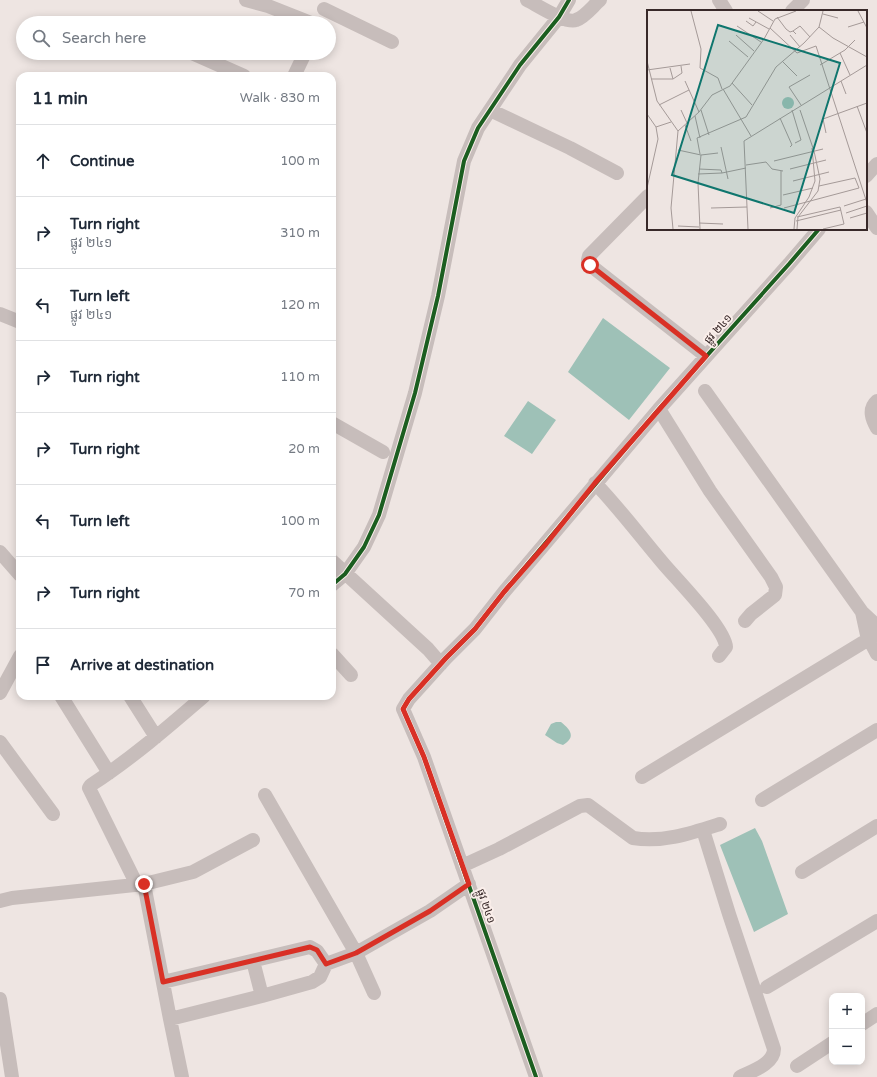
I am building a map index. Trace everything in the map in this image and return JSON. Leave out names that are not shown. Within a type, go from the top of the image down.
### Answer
[{"type":"street","points":[[246,0],[268,6],[293,16]]},
{"type":"street","points":[[527,0],[559,17],[568,20],[578,20],[600,0]]},
{"type":"street","points":[[336,582],[345,574],[364,547],[379,515],[418,378],[438,296],[464,161],[478,128],[520,65],[559,17],[569,0]]},
{"type":"street","points":[[719,0],[725,10]]},
{"type":"street","points":[[793,10],[803,0]]},
{"type":"street","points":[[321,16],[326,4],[392,42]]},
{"type":"street","points":[[208,60],[235,72]]},
{"type":"street","points":[[296,72],[302,60]]},
{"type":"street","points":[[490,110],[617,172]]},
{"type":"street","points":[[867,175],[877,164]]},
{"type":"street","points":[[647,197],[589,256],[588,260],[590,265],[706,356]]},
{"type":"street","points":[[867,213],[877,228]]},
{"type":"street","name":"ផ្លូវ ២៤១","points":[[536,1077],[424,757],[403,709],[409,699],[475,629],[595,483],[626,449],[659,409],[818,230]]},
{"type":"street","points":[[0,314],[16,320]]},
{"type":"street","points":[[706,391],[862,612],[877,626]]},
{"type":"street","points":[[877,401],[874,403],[871,411],[877,428]]},
{"type":"street","points":[[659,409],[700,474],[771,577],[776,587],[775,594],[745,621]]},
{"type":"street","points":[[336,425],[383,452]]},
{"type":"street","points":[[595,483],[616,505],[662,563],[694,598],[724,637],[726,647],[719,656]]},
{"type":"street","points":[[0,552],[16,570]]},
{"type":"street","points":[[336,565],[428,649],[441,664]]},
{"type":"street","points":[[862,612],[867,635],[873,637]]},
{"type":"street","points":[[873,637],[877,654]]},
{"type":"street","points":[[642,776],[873,637]]},
{"type":"street","points":[[336,658],[351,675]]},
{"type":"street","points":[[0,693],[16,663]]},
{"type":"street","points":[[64,700],[110,773]]},
{"type":"street","points":[[133,700],[156,737]]},
{"type":"street","points":[[182,1077],[163,982],[141,885],[89,788],[156,737],[199,700]]},
{"type":"street","points":[[762,800],[877,730]]},
{"type":"street","points":[[0,742],[53,814]]},
{"type":"street","points":[[265,795],[356,953],[374,993]]},
{"type":"street","points":[[462,866],[499,849],[580,806],[588,805],[633,838],[641,839],[678,836],[720,824]]},
{"type":"street","points":[[802,872],[877,826]]},
{"type":"street","points":[[703,830],[729,914],[774,1048],[774,1053],[767,1062],[740,1077]]},
{"type":"street","points":[[0,901],[12,898],[141,885],[193,872],[254,840]]},
{"type":"street","points":[[170,1019],[312,982],[320,977],[326,964],[356,953],[430,911],[469,884]]},
{"type":"street","points":[[767,987],[877,921]]},
{"type":"street","points":[[163,982],[310,947],[317,950],[326,964]]},
{"type":"street","points":[[253,960],[262,996]]},
{"type":"street","points":[[0,999],[12,1077]]},
{"type":"street","points":[[865,1022],[877,1014]]},
{"type":"street","points":[[797,1066],[829,1045]]},
{"type":"shaded area","points":[[603,318],[670,368],[629,420],[568,372]]},
{"type":"shaded area","points":[[528,401],[556,420],[532,454],[504,436]]},
{"type":"shaded area","points":[[561,722],[571,734],[570,739],[563,745],[545,735],[551,724]]},
{"type":"shaded area","points":[[755,828],[762,841],[788,914],[754,932],[720,845]]},
{"type":"cycle path","points":[[336,582],[345,574],[364,547],[379,515],[415,393],[438,296],[464,161],[478,128],[520,65],[559,17],[569,0]]},
{"type":"cycle path","points":[[536,1077],[424,757],[403,709],[409,699],[446,658],[475,629],[504,592],[659,409],[818,230]]},
{"type":"route","points":[[144,884],[163,982],[310,947],[317,950],[326,964],[356,953],[430,911],[469,884],[424,757],[403,709],[409,699],[446,658],[475,629],[595,483],[706,356],[590,265]]}]
